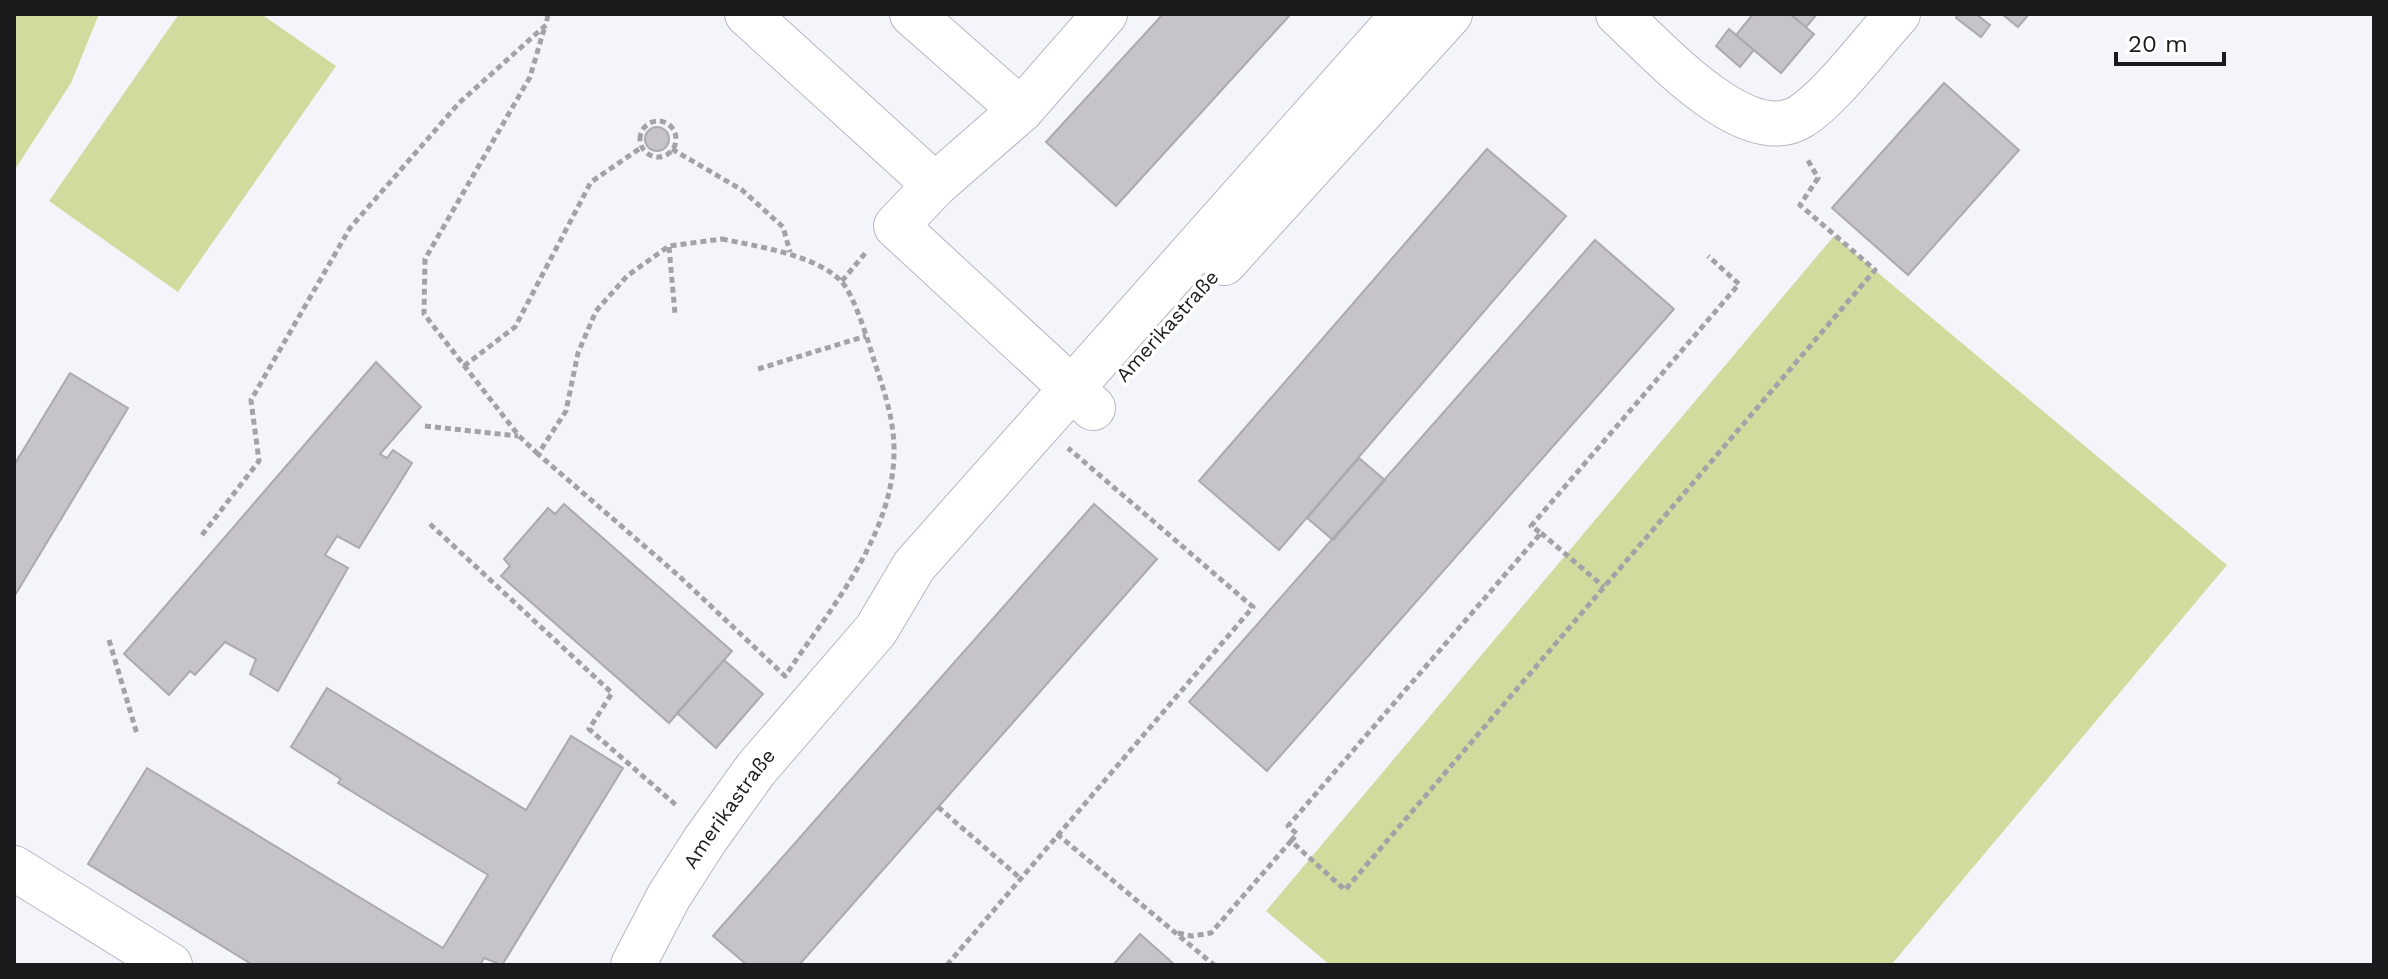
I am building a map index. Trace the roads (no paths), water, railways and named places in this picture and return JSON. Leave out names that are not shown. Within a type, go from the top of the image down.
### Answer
[{"type":"street","points":[[747,14],[935,185]]},
{"type":"street","points":[[912,14],[1021,110]]},
{"type":"street","points":[[1083,399],[896,226],[935,185],[1021,110],[1105,14]]},
{"type":"street","name":"Amerikastraße","points":[[876,630],[933,587],[1062,442],[1083,399],[1404,14]]},
{"type":"street","name":"Amerikastraße","points":[[633,965],[669,896],[756,769],[876,630],[914,566],[1083,399],[1450,14]]},
{"type":"street","points":[[1618,14],[1730,110],[1749,121],[1782,125],[1815,106],[1898,14]]},
{"type":"street","points":[[14,868],[170,965]]}]
